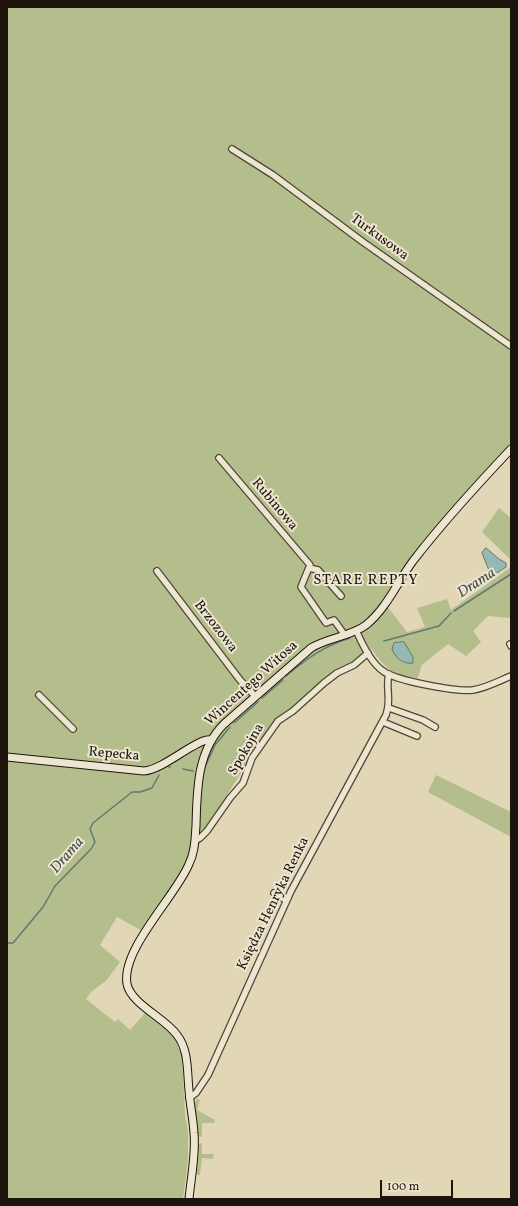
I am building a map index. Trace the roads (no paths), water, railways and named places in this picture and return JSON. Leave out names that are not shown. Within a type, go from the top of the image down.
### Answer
[{"type":"street","name":"Turkusowa","points":[[232,149],[273,175],[363,242],[511,346]]},
{"type":"street","name":"Wincentego Witosa","points":[[189,1199],[194,1145],[186,1056],[180,1039],[172,1028],[132,994],[127,979],[128,969],[136,950],[183,877],[192,858],[195,841],[198,784],[201,766],[211,740],[224,724],[311,648],[325,640],[356,630],[372,619],[412,562],[433,536],[511,449]]},
{"type":"street","name":"Rubinowa","points":[[219,458],[310,566],[309,568],[318,570],[341,596]]},
{"type":"street","points":[[309,568],[301,584],[301,588],[326,623],[334,620],[344,634]]},
{"type":"street","name":"Brzozowa","points":[[157,571],[240,680],[256,695]]},
{"type":"street","points":[[356,630],[368,653],[378,666],[388,674],[409,680],[466,690],[481,688],[511,676]]},
{"type":"street","name":"Spokojna","points":[[195,841],[207,831],[243,782],[252,758],[278,721],[294,711],[328,680],[354,665],[368,653]]},
{"type":"street","name":"Księdza Henryka Renka","points":[[189,1098],[200,1090],[208,1075],[286,900],[383,722],[389,708],[388,674]]},
{"type":"street","points":[[39,695],[73,729]]},
{"type":"street","points":[[389,708],[423,720],[435,727]]},
{"type":"street","points":[[383,722],[417,736]]},
{"type":"street","name":"Repecka","points":[[7,757],[144,771],[154,769],[202,741],[211,740]]},
{"type":"street","points":[[274,893],[286,900]]},
{"type":"water","points":[[486,548],[506,563],[506,567],[497,573],[490,573],[482,553]]},
{"type":"water","points":[[404,642],[413,657],[413,663],[406,663],[400,660],[392,649],[394,643]]},
{"type":"waterway","name":"Drama","points":[[454,611],[511,574]]},
{"type":"waterway","name":"Drama","points":[[384,641],[439,626],[451,613]]},
{"type":"waterway","name":"Drama","points":[[286,676],[316,654],[332,645],[350,638]]},
{"type":"waterway","name":"Drama","points":[[262,698],[283,680]]},
{"type":"waterway","name":"Drama","points":[[234,723],[258,702]]},
{"type":"waterway","name":"Drama","points":[[204,769],[215,745],[230,727]]},
{"type":"waterway","name":"Drama","points":[[183,769],[193,771]]},
{"type":"waterway","name":"Drama","points":[[7,943],[13,943],[43,907],[55,886],[91,849],[95,842],[90,829],[93,823],[132,792],[140,792],[152,788],[159,775]]},
{"type":"district","name":"STARE REPTY","points":[[366,581]]}]
